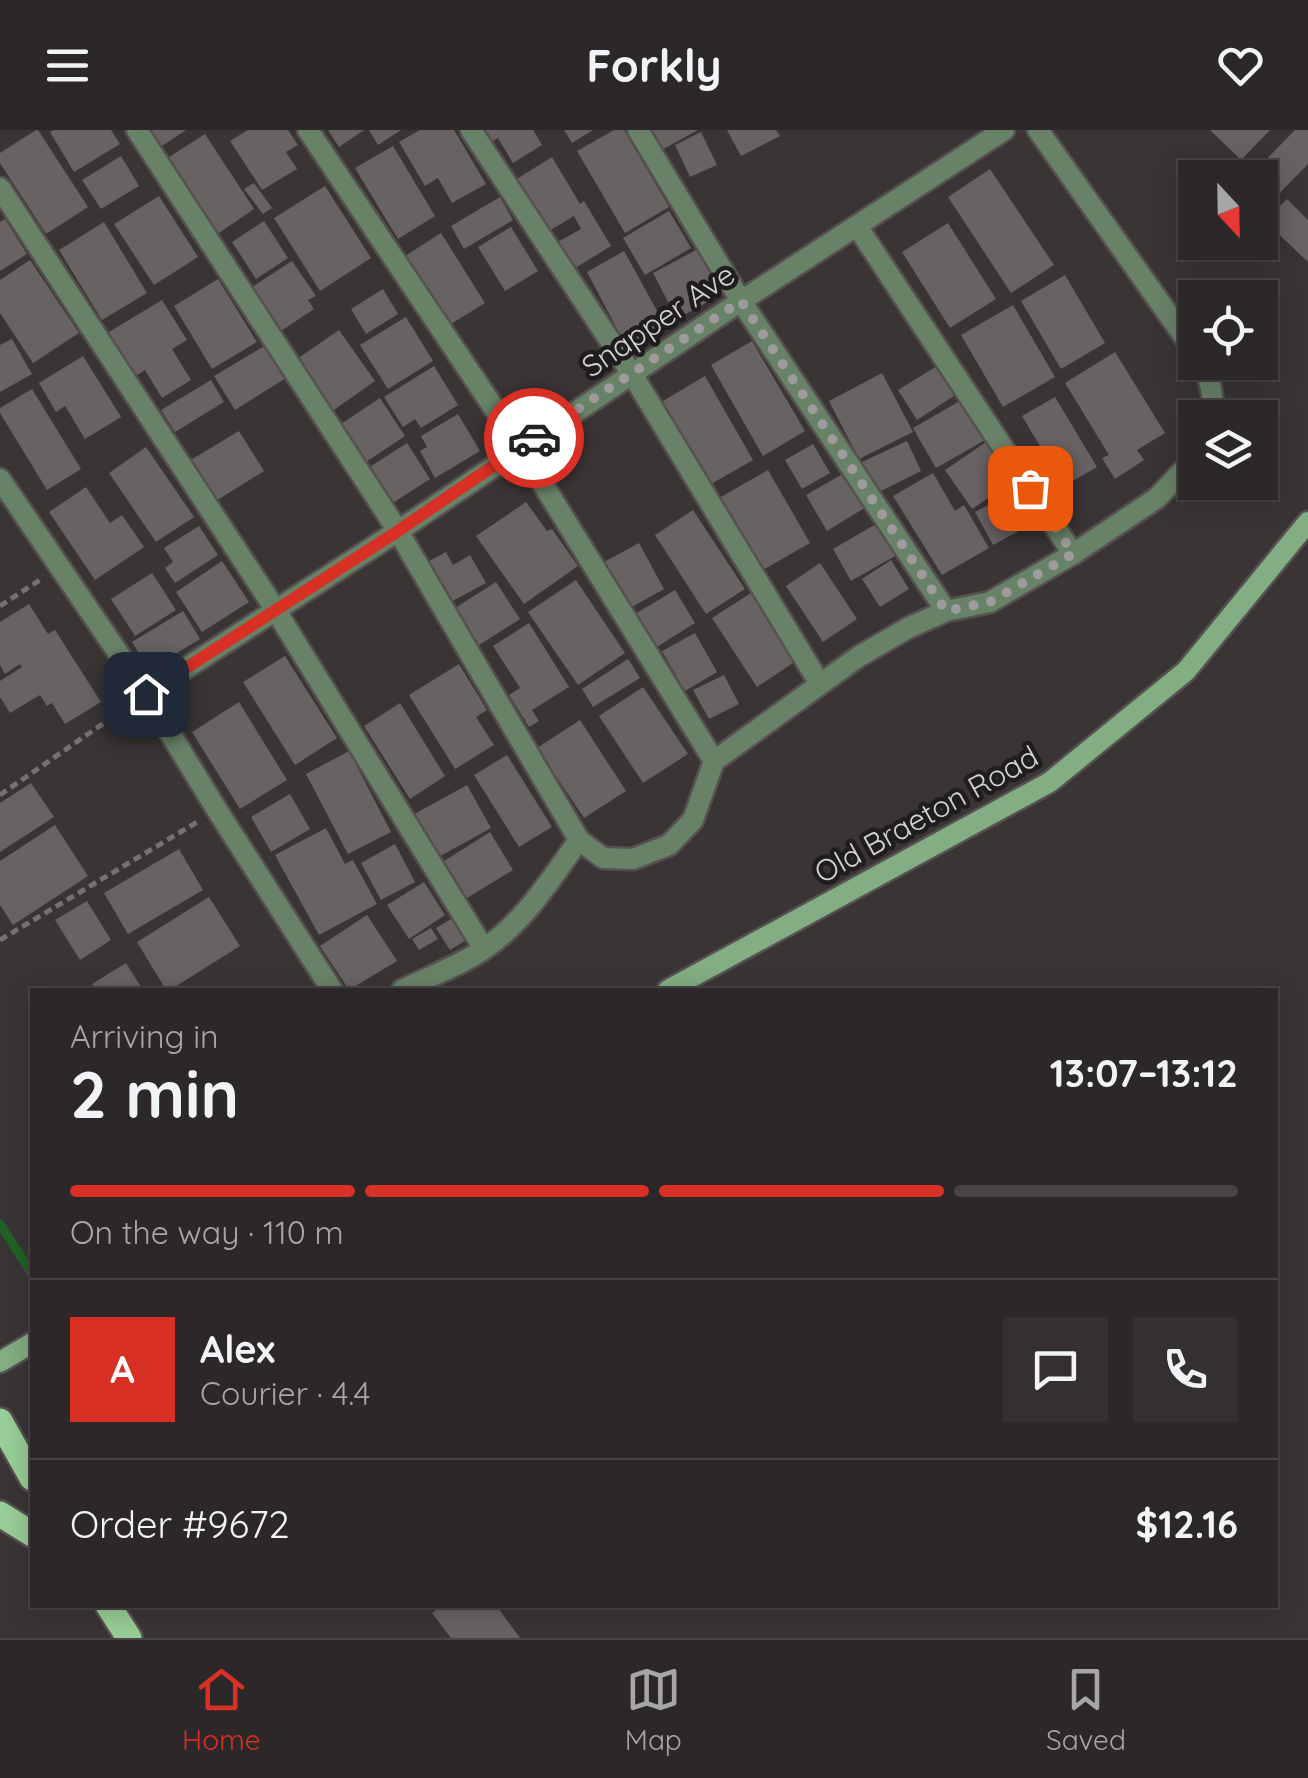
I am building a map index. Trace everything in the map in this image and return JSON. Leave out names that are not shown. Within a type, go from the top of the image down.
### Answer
[{"type":"main road","points":[[0,1421],[30,1474]]},
{"type":"main road","points":[[0,1514],[30,1533]]},
{"type":"main road","points":[[110,1608],[129,1638]]},
{"type":"street","points":[[137,130],[398,531],[579,840],[603,858],[633,859],[669,844],[693,820],[714,762],[858,658],[946,611],[990,602],[1073,554],[1156,498],[1178,475]]},
{"type":"street","points":[[308,130],[520,447],[714,762]]},
{"type":"street","points":[[471,130],[632,374],[820,684]]},
{"type":"street","points":[[638,130],[741,301],[946,611]]},
{"type":"street","name":"Snapper Ave","points":[[146,694],[1004,130]]},
{"type":"street","points":[[1038,130],[1178,328]]},
{"type":"street","points":[[0,188],[275,609],[484,950]]},
{"type":"street","points":[[857,226],[1073,554]]},
{"type":"street","points":[[0,478],[146,694],[331,988]]},
{"type":"street","name":"Old Braeton Road","points":[[672,988],[1050,782],[1186,671],[1308,522]]},
{"type":"street","points":[[406,988],[484,950],[511,927],[579,840]]},
{"type":"path","points":[[0,606],[60,568]]},
{"type":"path","points":[[0,795],[146,694]]},
{"type":"path","points":[[0,940],[217,810]]},
{"type":"building","points":[[36,130],[88,207],[46,234],[0,163],[0,153]]},
{"type":"building","points":[[111,130],[120,144],[74,172],[50,132]]},
{"type":"building","points":[[147,130],[186,130],[159,148]]},
{"type":"building","points":[[248,130],[288,130],[298,145],[286,152],[297,169],[262,190],[230,141]]},
{"type":"building","points":[[328,130],[364,130],[339,147]]},
{"type":"building","points":[[369,130],[401,130],[378,145]]},
{"type":"building","points":[[420,130],[454,130],[486,184],[452,203],[438,178],[425,186],[399,142]]},
{"type":"building","points":[[483,130],[533,130],[542,145],[513,163],[498,138],[491,142]]},
{"type":"building","points":[[564,130],[593,130],[572,143]]},
{"type":"building","points":[[614,130],[624,130],[669,207],[625,233],[577,151]]},
{"type":"building","points":[[643,130],[698,130],[656,153]]},
{"type":"building","points":[[727,130],[776,130],[780,136],[741,156]]},
{"type":"building","points":[[1210,130],[1270,130],[1241,160]]},
{"type":"building","points":[[1295,130],[1308,130],[1308,164],[1278,195],[1278,160],[1266,160]]},
{"type":"building","points":[[701,132],[717,165],[690,177],[675,145]]},
{"type":"building","points":[[205,134],[254,209],[216,235],[166,159]]},
{"type":"building","points":[[393,146],[435,216],[398,239],[355,168]]},
{"type":"building","points":[[121,156],[139,186],[101,209],[82,180]]},
{"type":"building","points":[[552,157],[611,246],[572,270],[556,243],[581,229],[574,216],[547,232],[515,180]]},
{"type":"building","points":[[990,169],[1054,265],[1011,293],[948,197]]},
{"type":"building","points":[[254,183],[272,208],[263,214],[244,189]]},
{"type":"building","points":[[325,186],[371,258],[320,291],[274,218]]},
{"type":"building","points":[[159,196],[198,257],[154,285],[114,224]]},
{"type":"building","points":[[500,197],[513,220],[464,249],[451,226]]},
{"type":"building","points":[[1287,199],[1308,220],[1308,262],[1278,233],[1278,208]]},
{"type":"building","points":[[669,211],[691,248],[645,275],[623,238]]},
{"type":"building","points":[[5,219],[27,254],[0,271],[0,222]]},
{"type":"building","points":[[264,221],[288,258],[256,279],[232,242]]},
{"type":"building","points":[[104,222],[147,293],[102,320],[59,250]]},
{"type":"building","points":[[948,223],[996,299],[950,328],[902,252]]},
{"type":"building","points":[[511,227],[538,271],[505,291],[478,247]]},
{"type":"building","points":[[441,233],[485,303],[446,327],[402,258]]},
{"type":"building","points":[[698,249],[723,293],[677,319],[653,273]]},
{"type":"building","points":[[624,251],[666,327],[627,348],[587,272]]},
{"type":"building","points":[[30,260],[79,333],[33,363],[0,313],[0,280]]},
{"type":"building","points":[[292,261],[316,296],[308,300],[314,309],[275,335],[246,291]]},
{"type":"building","points":[[1065,275],[1105,343],[1061,369],[1021,301]]},
{"type":"building","points":[[218,279],[257,342],[212,369],[174,306]]},
{"type":"building","points":[[383,289],[398,314],[366,334],[351,309]]},
{"type":"building","points":[[162,300],[187,340],[172,349],[191,380],[162,398],[145,370],[131,379],[104,335]]},
{"type":"building","points":[[1013,305],[1055,377],[1003,407],[961,335]]},
{"type":"building","points":[[406,317],[433,361],[388,389],[360,345]]},
{"type":"building","points":[[339,330],[375,381],[331,412],[294,361]]},
{"type":"building","points":[[12,339],[32,374],[0,392],[0,345]]},
{"type":"building","points":[[752,341],[805,431],[763,456],[711,365]]},
{"type":"building","points":[[266,345],[286,378],[235,410],[214,376]]},
{"type":"building","points":[[1115,352],[1165,433],[1137,450],[1144,460],[1115,479],[1102,458],[1109,455],[1065,383]]},
{"type":"building","points":[[83,356],[121,417],[85,439],[65,406],[56,412],[39,383]]},
{"type":"building","points":[[945,361],[963,390],[917,420],[898,390]]},
{"type":"building","points":[[434,366],[458,405],[421,428],[415,419],[403,427],[384,397]]},
{"type":"building","points":[[882,373],[913,432],[859,459],[829,401]]},
{"type":"building","points":[[705,376],[753,460],[706,487],[658,404]]},
{"type":"building","points":[[211,380],[224,402],[175,432],[161,410]]},
{"type":"building","points":[[32,389],[81,469],[47,490],[0,413],[0,408]]},
{"type":"building","points":[[1055,397],[1097,467],[1064,486],[1022,416]]},
{"type":"building","points":[[380,398],[405,436],[360,466],[335,428]]},
{"type":"building","points":[[965,398],[987,439],[936,468],[913,428]]},
{"type":"building","points":[[458,414],[480,451],[435,478],[420,451],[427,447],[421,436]]},
{"type":"building","points":[[239,431],[264,471],[214,502],[189,461]]},
{"type":"building","points":[[992,438],[1019,477],[972,509],[945,470]]},
{"type":"building","points":[[907,441],[921,471],[877,493],[862,462]]},
{"type":"building","points":[[407,443],[430,479],[388,506],[365,470]]},
{"type":"building","points":[[813,444],[830,473],[802,489],[785,460]]},
{"type":"building","points":[[146,447],[194,517],[156,542],[109,473]]},
{"type":"building","points":[[768,470],[810,543],[761,571],[719,498]]},
{"type":"building","points":[[846,472],[866,507],[827,531],[806,495]]},
{"type":"building","points":[[933,473],[955,511],[964,505],[989,548],[942,575],[893,496]]},
{"type":"building","points":[[1024,486],[1041,519],[993,545],[975,512]]},
{"type":"building","points":[[86,487],[110,523],[122,515],[144,547],[95,580],[49,512]]},
{"type":"building","points":[[526,502],[547,531],[552,529],[578,566],[524,604],[476,536]]},
{"type":"building","points":[[693,510],[745,589],[706,614],[655,535]]},
{"type":"building","points":[[883,520],[902,552],[851,581],[833,549]]},
{"type":"building","points":[[199,526],[218,555],[175,583],[165,568],[173,562],[164,548]]},
{"type":"building","points":[[639,543],[664,589],[630,608],[604,562]]},
{"type":"building","points":[[446,552],[453,565],[470,555],[486,583],[445,605],[422,565]]},
{"type":"building","points":[[891,560],[909,589],[880,607],[862,579]]},
{"type":"building","points":[[222,561],[249,602],[202,632],[176,592]]},
{"type":"building","points":[[820,563],[857,619],[823,642],[786,586]]},
{"type":"building","points":[[152,573],[176,610],[135,636],[111,599]]},
{"type":"building","points":[[576,580],[625,653],[578,685],[528,612]]},
{"type":"building","points":[[496,582],[520,619],[476,647],[452,610]]},
{"type":"building","points":[[675,590],[695,623],[655,648],[635,614]]},
{"type":"building","points":[[754,591],[799,659],[757,687],[712,618]]},
{"type":"building","points":[[29,604],[48,634],[55,630],[101,702],[65,724],[52,703],[47,706],[40,695],[10,713],[0,697],[0,681],[22,667],[20,664],[5,674],[0,665],[0,622]]},
{"type":"building","points":[[183,611],[200,639],[149,670],[132,642]]},
{"type":"building","points":[[529,623],[569,687],[532,710],[539,721],[529,727],[509,695],[520,688],[493,646]]},
{"type":"building","points":[[695,633],[717,672],[685,691],[662,651]]},
{"type":"building","points":[[285,656],[337,738],[295,765],[243,682]]},
{"type":"building","points":[[628,659],[640,678],[593,707],[582,689]]},
{"type":"building","points":[[459,664],[487,710],[476,717],[494,745],[455,769],[409,695]]},
{"type":"building","points":[[724,675],[739,704],[709,719],[693,690]]},
{"type":"building","points":[[643,687],[688,754],[643,783],[599,716]]},
{"type":"building","points":[[239,702],[287,780],[240,809],[192,732]]},
{"type":"building","points":[[400,703],[445,776],[410,799],[364,726]]},
{"type":"building","points":[[580,720],[626,791],[584,818],[537,748]]},
{"type":"building","points":[[349,751],[391,832],[348,854],[306,774]]},
{"type":"building","points":[[507,755],[552,827],[519,847],[474,775]]},
{"type":"building","points":[[31,783],[54,817],[0,852],[0,803]]},
{"type":"building","points":[[467,785],[491,828],[435,859],[411,816]]},
{"type":"building","points":[[290,794],[310,829],[271,852],[251,817]]},
{"type":"building","points":[[55,825],[88,876],[13,925],[0,905],[0,861]]},
{"type":"building","points":[[326,828],[345,864],[353,860],[377,904],[319,935],[275,855]]},
{"type":"building","points":[[490,832],[513,870],[467,898],[444,861]]},
{"type":"building","points":[[395,844],[415,882],[381,900],[361,863]]},
{"type":"building","points":[[179,849],[203,890],[128,934],[104,893]]},
{"type":"building","points":[[424,882],[445,915],[409,939],[387,905]]},
{"type":"building","points":[[209,897],[240,946],[173,988],[165,988],[137,942]]},
{"type":"building","points":[[87,901],[111,940],[80,960],[55,920]]},
{"type":"building","points":[[367,915],[397,961],[348,988],[320,946]]},
{"type":"building","points":[[456,916],[470,938],[450,950],[436,928]]},
{"type":"building","points":[[431,928],[438,939],[419,950],[412,939]]},
{"type":"building","points":[[126,963],[142,988],[95,988],[92,984]]},
{"type":"building","points":[[439,1608],[498,1608],[520,1638],[451,1638],[432,1613]]},
{"type":"waterway","points":[[0,1224],[30,1271]]},
{"type":"way so far","points":[[534,438],[741,301],[946,611],[990,602],[1073,554],[1030,488]]},
{"type":"route","points":[[146,694],[534,438]]}]
